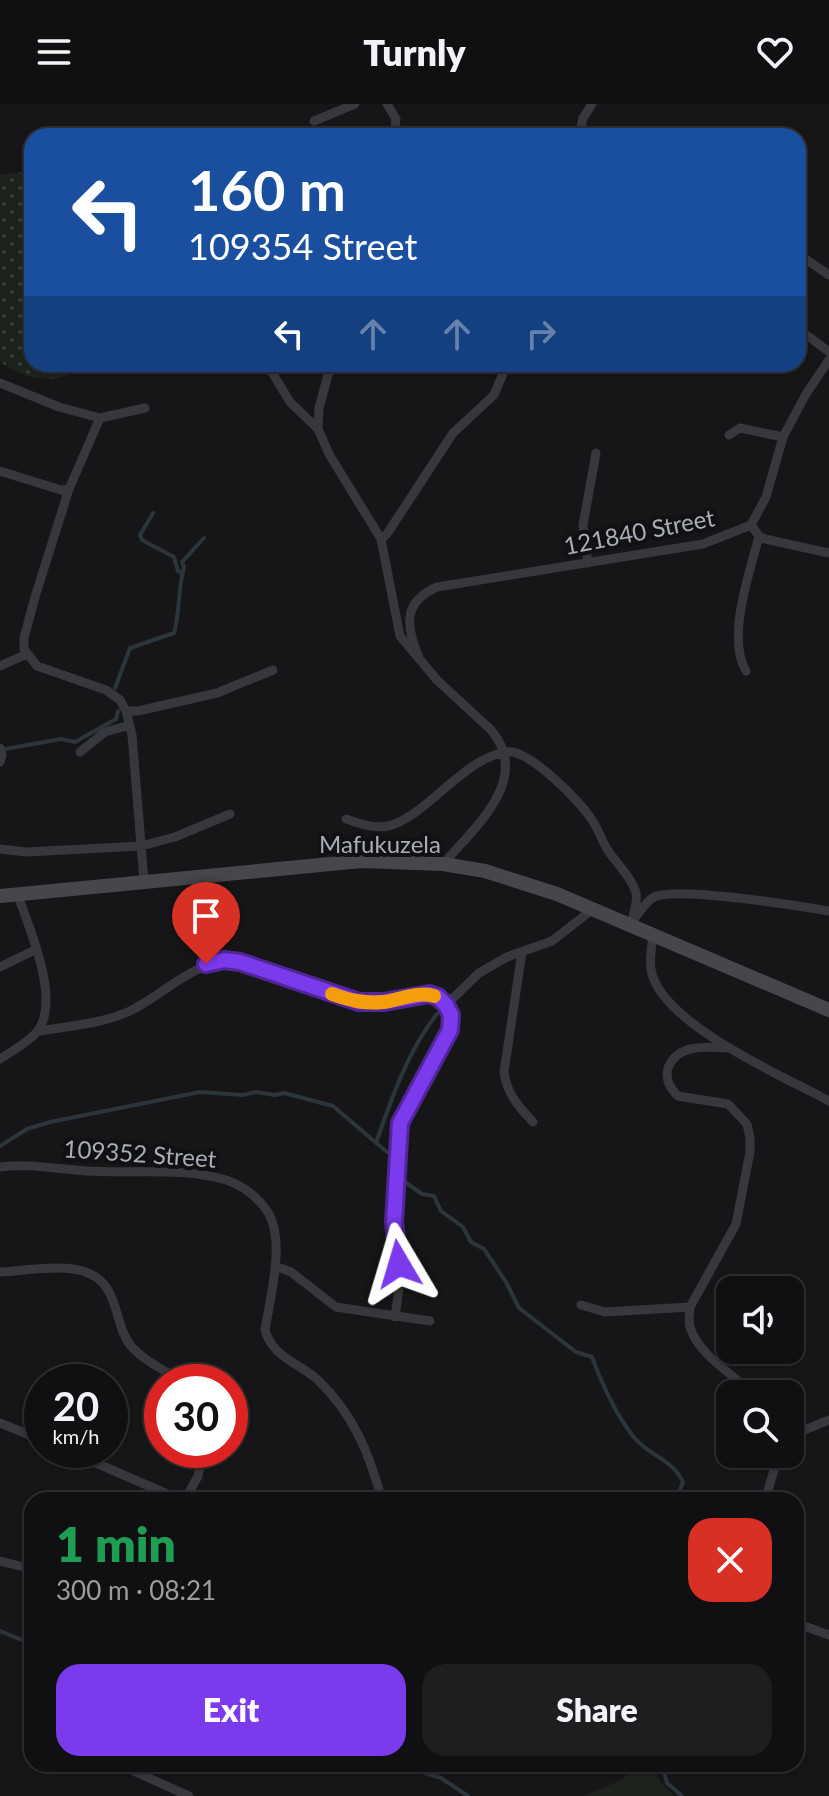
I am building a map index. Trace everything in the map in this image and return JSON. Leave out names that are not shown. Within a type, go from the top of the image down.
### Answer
[{"type":"main road","name":"Mafukuzela","points":[[0,896],[361,861],[443,864],[496,874],[593,909],[829,1010]]},
{"type":"street","points":[[314,121],[355,104]]},
{"type":"street","points":[[387,104],[396,119],[395,128]]},
{"type":"street","points":[[581,128],[592,104]]},
{"type":"street","points":[[806,259],[829,275]]},
{"type":"street","points":[[806,336],[829,352]]},
{"type":"street","name":"121840 Street","points":[[420,660],[409,633],[409,618],[417,601],[428,591],[466,581],[703,544],[751,525],[761,512],[783,437],[829,360]]},
{"type":"street","points":[[272,372],[290,402],[318,429],[329,454],[381,539],[393,591],[397,627],[406,646],[491,730],[502,745],[505,771],[495,803],[443,864]]},
{"type":"street","points":[[318,429],[319,408],[329,372]]},
{"type":"street","points":[[381,539],[453,433],[494,395],[504,372]]},
{"type":"street","points":[[0,383],[59,407],[100,418],[145,408]]},
{"type":"street","points":[[100,418],[69,489],[24,638],[27,654],[37,666],[106,690],[120,700],[126,711],[130,725],[144,881]]},
{"type":"street","points":[[729,435],[740,428],[783,437]]},
{"type":"street","points":[[588,563],[583,525],[596,453]]},
{"type":"street","points":[[0,471],[61,490],[69,489]]},
{"type":"street","points":[[751,525],[759,536],[829,553]]},
{"type":"street","points":[[746,671],[740,661],[738,637],[743,600],[759,536]]},
{"type":"street","points":[[0,666],[27,654]]},
{"type":"street","points":[[126,711],[217,693],[273,670]]},
{"type":"street","points":[[80,752],[105,732],[130,725]]},
{"type":"street","points":[[0,748],[0,762]]},
{"type":"street","points":[[346,819],[378,826],[400,822],[486,759],[504,753],[520,754],[532,760],[591,818],[605,846],[631,881],[636,902],[631,924]]},
{"type":"street","points":[[0,849],[36,852],[141,846],[175,837],[230,814]]},
{"type":"street","points":[[17,893],[47,988],[39,1031]]},
{"type":"street","points":[[631,924],[649,901],[665,894],[740,898],[829,911]]},
{"type":"street","points":[[446,1005],[479,973],[507,957],[552,941],[593,909]]},
{"type":"street","points":[[653,933],[653,978],[678,1011],[729,1048],[829,1101]]},
{"type":"street","points":[[0,967],[37,949]]},
{"type":"street","points":[[522,952],[504,1072],[514,1102],[533,1122]]},
{"type":"street","points":[[0,1059],[39,1031],[110,1018],[131,1010],[206,964],[224,960],[240,962],[359,1002],[384,1002],[429,994],[438,997],[451,1015],[450,1030],[400,1123],[394,1222],[400,1280],[395,1317]]},
{"type":"street","points":[[729,1048],[687,1049],[671,1061],[667,1081],[678,1096],[720,1101],[734,1108],[747,1124],[750,1152],[736,1224],[690,1307],[690,1327],[696,1339],[738,1380]]},
{"type":"street","name":"109352 Street","points":[[0,1167],[30,1164],[84,1171],[204,1175],[238,1184],[253,1196],[268,1213],[273,1225],[275,1266],[265,1330],[268,1339],[283,1357],[323,1386],[359,1434],[380,1492]]},
{"type":"street","points":[[275,1266],[291,1272],[336,1307],[430,1321]]},
{"type":"street","points":[[0,1272],[43,1269],[90,1273],[111,1293],[130,1345],[155,1364]]},
{"type":"street","points":[[581,1305],[605,1312],[690,1307]]},
{"type":"street","points":[[804,1430],[829,1420]]},
{"type":"street","points":[[0,1423],[24,1433]]},
{"type":"street","points":[[108,1468],[164,1492]]},
{"type":"street","points":[[188,1492],[200,1468]]},
{"type":"street","points":[[767,1492],[775,1468]]},
{"type":"street","points":[[0,1561],[24,1567]]},
{"type":"street","points":[[804,1626],[829,1635]]},
{"type":"street","points":[[136,1772],[189,1796]]},
{"type":"shaded area","points":[[24,172],[24,372],[74,372],[64,377],[31,377],[0,362],[0,175]]},
{"type":"shaded area","points":[[628,1772],[656,1772],[660,1782],[674,1796],[584,1796],[620,1781]]},
{"type":"waterway","points":[[153,513],[140,535],[142,540],[174,557],[178,571],[182,573]]},
{"type":"waterway","points":[[115,688],[130,648],[174,633],[184,567],[182,562],[204,538]]},
{"type":"waterway","points":[[5,749],[61,739],[75,742],[116,719],[118,711]]},
{"type":"waterway","points":[[376,1143],[409,1059],[437,1014]]},
{"type":"waterway","points":[[0,1146],[27,1129],[50,1122],[200,1092],[243,1095],[256,1092],[284,1093],[333,1106],[387,1152]]},
{"type":"waterway","points":[[405,1182],[422,1194],[434,1196],[441,1211],[463,1227],[471,1242],[484,1249],[519,1308],[576,1352],[592,1357],[609,1398],[626,1427],[639,1443],[678,1474],[683,1482],[679,1492]]},
{"type":"waterway","points":[[0,1631],[24,1641]]},
{"type":"waterway","points":[[422,1772],[441,1778],[468,1796]]},
{"type":"waterway","points":[[664,1772],[667,1783],[682,1796]]},
{"type":"slow traffic","points":[[332,994],[359,1002],[384,1002],[412,995],[434,996]]},
{"type":"route","points":[[206,964],[224,960],[240,962],[359,1002],[384,1002],[429,994],[446,1005],[451,1015],[450,1030],[400,1123],[394,1222],[399,1264]]}]
